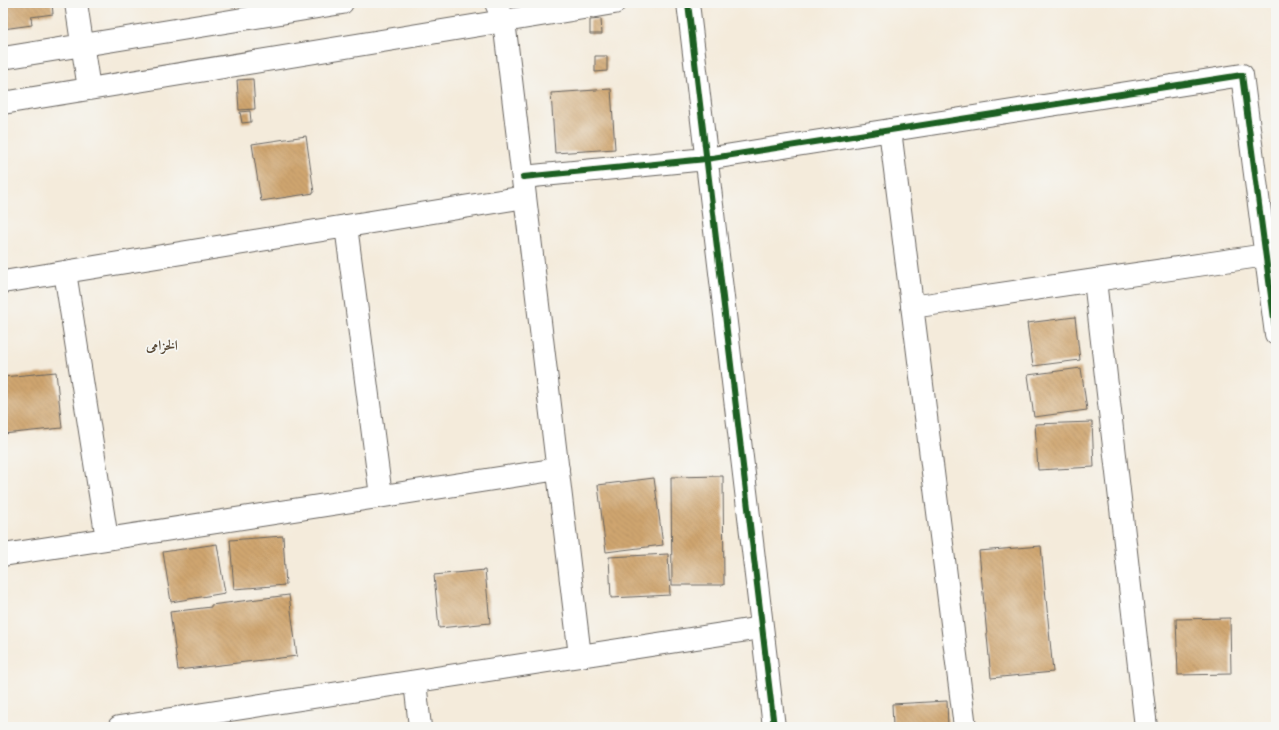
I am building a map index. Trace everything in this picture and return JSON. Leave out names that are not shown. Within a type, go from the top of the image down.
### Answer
[{"type":"street","points":[[76,3],[90,89]]},
{"type":"street","points":[[3,58],[342,3]]},
{"type":"street","points":[[3,103],[90,89],[500,12],[614,3]]},
{"type":"street","points":[[688,3],[761,628],[774,727]]},
{"type":"street","points":[[500,12],[524,187],[580,656]]},
{"type":"street","points":[[3,282],[346,226],[524,187],[1242,75],[1276,334]]},
{"type":"street","points":[[890,130],[965,727]]},
{"type":"street","points":[[346,226],[381,496]]},
{"type":"street","points":[[912,307],[1266,254]]},
{"type":"street","points":[[65,272],[107,539]]},
{"type":"street","points":[[1095,280],[1146,727]]},
{"type":"street","points":[[3,555],[558,469]]},
{"type":"street","points":[[119,727],[240,718],[415,682],[761,628]]},
{"type":"street","points":[[415,682],[420,727]]},
{"type":"building","points":[[3,3],[52,3],[53,14],[31,17],[32,25],[3,29]]},
{"type":"building","points":[[601,19],[602,34],[590,34],[590,20]]},
{"type":"building","points":[[595,56],[607,56],[607,71],[595,72]]},
{"type":"building","points":[[253,79],[255,109],[239,110],[237,80]]},
{"type":"building","points":[[611,89],[615,149],[555,153],[551,93]]},
{"type":"building","points":[[250,111],[251,122],[242,123],[240,112]]},
{"type":"building","points":[[306,136],[314,193],[261,201],[252,144]]},
{"type":"building","points":[[1075,317],[1080,360],[1033,366],[1027,323]]},
{"type":"building","points":[[1081,368],[1087,410],[1034,417],[1028,375]]},
{"type":"building","points":[[56,372],[62,428],[3,434],[3,377]]},
{"type":"building","points":[[1092,422],[1094,467],[1038,470],[1035,424]]},
{"type":"building","points":[[723,476],[724,585],[672,585],[671,477]]},
{"type":"building","points":[[654,478],[663,545],[606,552],[598,485]]},
{"type":"building","points":[[283,536],[286,585],[234,589],[230,540]]},
{"type":"building","points":[[217,544],[225,593],[171,602],[163,552]]},
{"type":"building","points":[[1041,546],[1053,672],[991,678],[979,551]]},
{"type":"building","points":[[668,554],[670,595],[611,598],[609,557]]},
{"type":"building","points":[[485,570],[490,623],[439,628],[434,575]]},
{"type":"building","points":[[289,595],[297,656],[178,670],[170,612]]},
{"type":"building","points":[[1230,618],[1231,674],[1178,675],[1176,619]]},
{"type":"building","points":[[947,701],[948,727],[893,727],[892,704]]},
{"type":"cycle path","points":[[688,3],[774,727]]},
{"type":"cycle path","points":[[523,177],[706,159],[1242,75],[1276,334]]},
{"type":"district","name":"الخزامى","points":[[162,345]]}]
